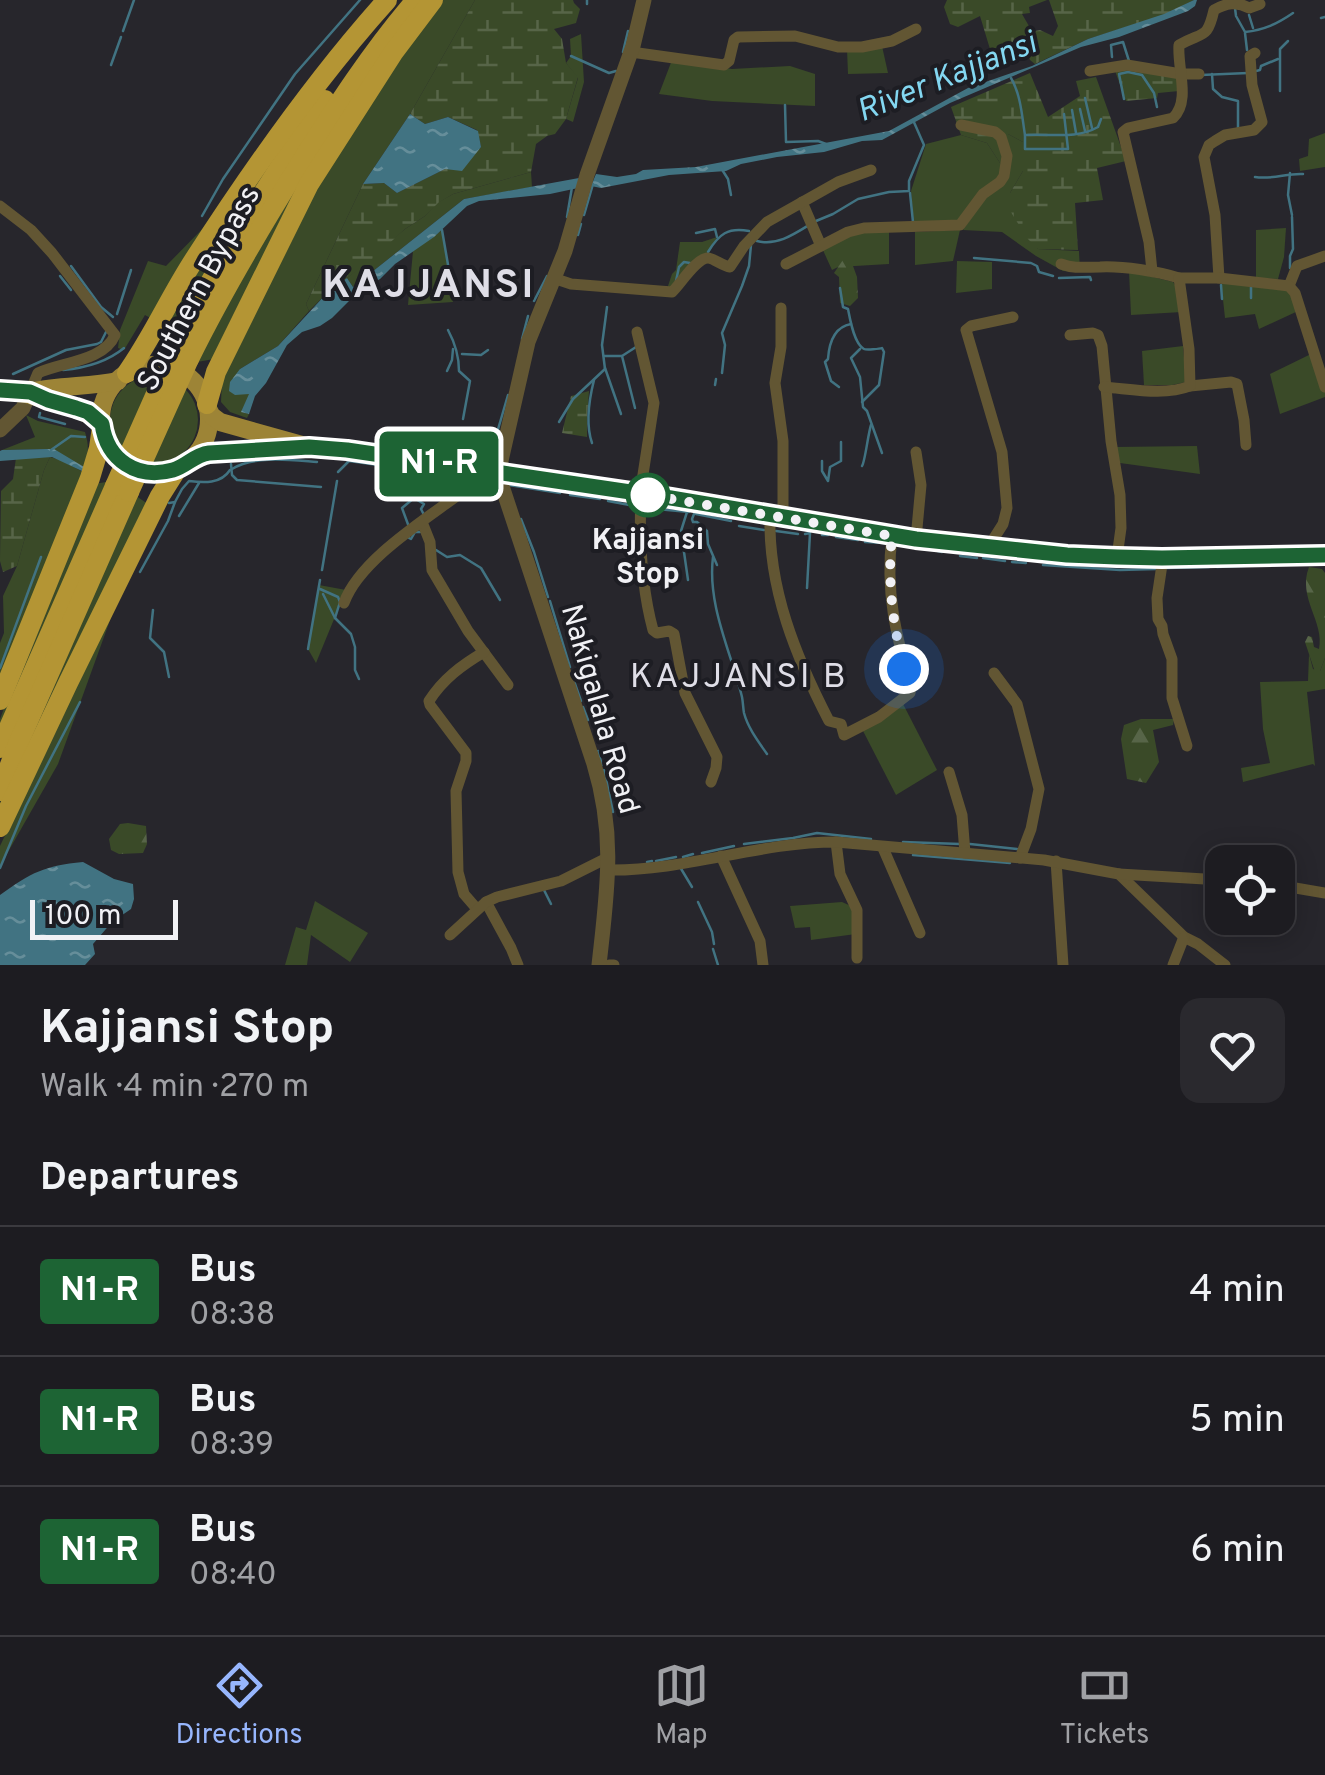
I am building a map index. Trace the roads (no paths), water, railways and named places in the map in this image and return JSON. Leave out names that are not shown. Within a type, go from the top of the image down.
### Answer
[{"type":"highway","points":[[122,377],[193,262],[271,148],[342,52],[388,0]]},
{"type":"highway","name":"Southern Bypass","points":[[182,355],[195,308],[275,172],[401,0]]},
{"type":"highway","name":"Southern Bypass","points":[[0,748],[182,355],[332,113],[386,35],[416,0]]},
{"type":"highway","points":[[207,406],[216,372],[309,184],[433,0]]},
{"type":"highway","points":[[0,700],[90,478],[102,425]]},
{"type":"highway","points":[[0,827],[68,682],[177,469]]},
{"type":"highway","name":"Southern Bypass","points":[[0,792],[122,489]]},
{"type":"main road","points":[[30,392],[122,377],[142,367],[160,365],[178,370],[198,388],[212,416],[220,422],[309,447]]},
{"type":"main road","points":[[122,377],[105,398],[102,425],[114,456],[142,471],[177,469],[196,455],[208,427],[207,406]]},
{"type":"main road","points":[[0,390],[30,392],[88,412],[102,425]]},
{"type":"main road","points":[[196,455],[309,447],[347,450],[892,536],[1067,555],[1325,555]]},
{"type":"street","points":[[498,474],[528,342],[565,251],[631,52],[644,0]]},
{"type":"street","points":[[1152,272],[1149,242],[1122,132],[1178,114],[1182,101],[1179,44],[1205,34],[1214,10],[1240,3],[1249,8],[1260,4]]},
{"type":"street","points":[[631,52],[724,66],[738,38],[795,36],[838,47],[862,47],[892,41],[916,29]]},
{"type":"street","points":[[1219,278],[1215,215],[1204,157],[1215,141],[1254,130],[1262,122],[1251,77],[1250,56],[1255,53]]},
{"type":"street","points":[[1090,71],[1127,65],[1199,74]]},
{"type":"street","points":[[786,264],[848,232],[864,228],[960,225],[983,194],[1000,182],[1007,156],[1001,137],[995,132],[961,125]]},
{"type":"street","points":[[554,278],[570,284],[672,292],[704,259],[730,267],[767,222],[838,182],[871,170]]},
{"type":"street","points":[[802,202],[821,246]]},
{"type":"street","points":[[0,206],[52,252],[116,335],[110,346],[94,354],[38,373],[23,408],[0,430]]},
{"type":"street","points":[[1289,286],[1297,266],[1325,256]]},
{"type":"street","points":[[1060,264],[1289,286],[1325,388]]},
{"type":"street","points":[[1179,278],[1190,386]]},
{"type":"street","points":[[781,308],[781,347],[775,383],[783,442],[776,516],[769,538],[774,579],[799,656],[830,721],[841,724],[844,735],[910,694],[893,618],[892,536]]},
{"type":"street","points":[[989,546],[1003,524],[1007,508],[1002,452],[966,330],[1013,317]]},
{"type":"street","points":[[637,332],[654,404],[641,494],[640,554],[648,610],[653,630],[674,634],[685,693],[717,756],[711,782]]},
{"type":"street","points":[[1070,335],[1098,335],[1102,346],[1104,388],[1120,494],[1117,557]]},
{"type":"street","points":[[1104,388],[1165,391],[1237,384],[1246,445]]},
{"type":"street","points":[[916,452],[921,484],[916,539]]},
{"type":"street","points":[[344,603],[356,580],[370,565],[458,495],[473,469]]},
{"type":"street","name":"Nakigalala Road","points":[[498,474],[606,809],[609,863],[599,965]]},
{"type":"street","points":[[422,522],[430,542],[432,570],[461,620],[508,685]]},
{"type":"street","points":[[1162,558],[1158,620],[1172,658],[1172,698],[1187,746]]},
{"type":"street","points":[[484,652],[458,668],[437,689],[430,705],[466,753],[456,792],[458,872],[464,894],[481,906],[512,948],[518,965]]},
{"type":"street","points":[[994,673],[1018,704],[1039,790],[1032,829],[1020,858]]},
{"type":"street","points":[[949,772],[962,815],[965,853]]},
{"type":"street","points":[[450,934],[497,896],[609,863],[645,868],[812,842],[1056,861],[1119,874],[1205,879]]},
{"type":"street","points":[[836,842],[840,874],[857,910],[857,958]]},
{"type":"street","points":[[884,848],[920,932]]},
{"type":"street","points":[[721,856],[760,941],[763,965]]},
{"type":"street","points":[[1056,861],[1063,965]]},
{"type":"street","points":[[1119,874],[1184,937],[1225,965]]},
{"type":"street","points":[[1295,889],[1325,893]]},
{"type":"street","points":[[1174,965],[1184,937]]},
{"type":"water","points":[[1194,0],[1195,6],[1188,11],[1081,47],[950,103],[882,140],[741,164],[726,171],[669,175],[601,188],[591,186],[596,174],[617,177],[643,170],[696,167],[889,131],[968,88]]},
{"type":"water","points":[[410,114],[425,124],[448,117],[478,131],[481,147],[462,171],[445,169],[397,193],[384,183],[363,184]]},
{"type":"water","points":[[579,178],[578,188],[479,201],[467,206],[434,237],[360,290],[332,318],[302,332],[287,345],[255,396],[249,414],[241,412],[249,394],[235,395],[229,391],[230,382],[240,369],[278,346],[327,293],[347,278],[353,287],[464,199]]},
{"type":"water","points":[[54,449],[84,467],[82,471],[52,457],[0,461],[2,450]]},
{"type":"water","points":[[83,862],[114,879],[133,884],[131,909],[112,922],[93,944],[95,954],[85,965],[0,965],[0,895],[39,871]]},
{"type":"waterway","points":[[123,31],[134,0]]},
{"type":"waterway","points":[[202,216],[295,74],[360,0]]},
{"type":"waterway","points":[[1235,8],[1245,32],[1270,26],[1293,13]]},
{"type":"waterway","points":[[1249,15],[1253,28]]},
{"type":"waterway","points":[[1321,18],[1325,17]]},
{"type":"waterway","points":[[623,52],[628,31]]},
{"type":"waterway","points":[[1245,33],[1247,50]]},
{"type":"waterway","points":[[111,65],[121,37]]},
{"type":"waterway","points":[[1280,91],[1280,49],[1288,41]]},
{"type":"waterway","points":[[1112,57],[1111,45],[1123,42],[1129,61]]},
{"type":"waterway","points":[[571,56],[609,73],[616,71]]},
{"type":"waterway","points":[[1256,71],[1278,59]]},
{"type":"waterway","points":[[1201,75],[1248,73]]},
{"type":"waterway","points":[[1124,99],[1119,74],[1142,75],[1154,93],[1157,107]]},
{"type":"waterway","points":[[1212,74],[1213,89],[1222,97],[1238,101],[1238,129]]},
{"type":"waterway","name":"River Kajjansi","points":[[1011,78],[1025,135],[1081,133],[1098,127],[1101,119]]},
{"type":"waterway","points":[[1085,98],[1092,128]]},
{"type":"waterway","points":[[785,105],[786,142],[826,144]]},
{"type":"waterway","points":[[1080,109],[1085,131]]},
{"type":"waterway","points":[[1072,110],[1076,133]]},
{"type":"waterway","points":[[1025,135],[1025,149],[1068,149],[1064,114]]},
{"type":"waterway","name":"River Kajjansi","points":[[816,221],[858,199],[909,191],[909,181],[924,145],[913,120]]},
{"type":"waterway","points":[[721,168],[731,195]]},
{"type":"waterway","points":[[1290,173],[1288,195],[1292,215]]},
{"type":"waterway","points":[[1255,177],[1303,174]]},
{"type":"waterway","points":[[584,215],[593,184]]},
{"type":"waterway","points":[[567,217],[572,187]]},
{"type":"waterway","points":[[910,193],[911,223]]},
{"type":"waterway","points":[[1290,268],[1292,217]]},
{"type":"waterway","points":[[578,235],[581,224]]},
{"type":"waterway","points":[[757,241],[778,241],[809,225]]},
{"type":"waterway","points":[[696,233],[715,229],[717,237]]},
{"type":"waterway","points":[[442,230],[451,282]]},
{"type":"waterway","points":[[708,252],[725,233],[749,231]]},
{"type":"waterway","points":[[722,373],[722,333],[749,266],[751,245]]},
{"type":"waterway","points":[[974,258],[1031,263],[1039,272],[1053,276]]},
{"type":"waterway","points":[[676,281],[679,267],[690,263]]},
{"type":"waterway","points":[[71,266],[113,317]]},
{"type":"waterway","points":[[117,314],[131,270]]},
{"type":"waterway","points":[[60,276],[71,290]]},
{"type":"waterway","points":[[534,301],[547,276]]},
{"type":"waterway","points":[[1059,278],[1091,280]]},
{"type":"waterway","points":[[1221,285],[1222,299]]},
{"type":"waterway","points":[[1251,285],[1251,298]]},
{"type":"waterway","points":[[840,288],[843,307],[848,309],[858,342],[864,349],[882,348],[884,352],[879,385],[862,402]]},
{"type":"waterway","points":[[559,422],[573,399],[605,369],[602,345],[607,307]]},
{"type":"waterway","points":[[522,339],[528,316]]},
{"type":"waterway","points":[[839,387],[831,381],[825,362],[837,332],[851,324]]},
{"type":"waterway","points":[[448,330],[459,371],[470,381],[463,419]]},
{"type":"waterway","points":[[13,374],[66,350],[97,344],[106,332]]},
{"type":"waterway","points":[[622,356],[636,347]]},
{"type":"waterway","points":[[63,370],[95,364],[124,348]]},
{"type":"waterway","points":[[447,371],[453,349]]},
{"type":"waterway","points":[[860,349],[851,358],[860,377],[863,407],[882,453]]},
{"type":"waterway","points":[[462,354],[481,355],[488,350]]},
{"type":"waterway","points":[[604,356],[622,356],[635,408]]},
{"type":"waterway","points":[[605,368],[621,414]]},
{"type":"waterway","points":[[715,385],[716,379]]},
{"type":"waterway","points":[[592,443],[588,420],[594,380]]},
{"type":"waterway","points":[[492,450],[508,395]]},
{"type":"waterway","points":[[40,413],[39,417],[65,424]]},
{"type":"waterway","points":[[862,466],[871,425]]},
{"type":"waterway","points":[[51,450],[71,436],[85,437]]},
{"type":"waterway","points":[[822,461],[828,481],[830,467],[841,461],[841,442]]},
{"type":"waterway","points":[[232,469],[262,460],[317,462]]},
{"type":"waterway","points":[[338,472],[349,461],[407,469]]},
{"type":"waterway","points":[[231,464],[237,480],[321,487]]},
{"type":"waterway","points":[[169,503],[175,502],[189,481],[217,480],[230,470]]},
{"type":"waterway","points":[[415,471],[464,478]]},
{"type":"waterway","points":[[422,499],[442,475]]},
{"type":"waterway","points":[[475,479],[492,482]]},
{"type":"waterway","points":[[322,570],[337,481]]},
{"type":"waterway","points":[[179,516],[199,483]]},
{"type":"waterway","points":[[509,485],[560,493]]},
{"type":"waterway","points":[[570,495],[600,499]]},
{"type":"waterway","points":[[409,527],[402,508],[414,498],[424,504],[424,515]]},
{"type":"waterway","points":[[608,501],[635,506]]},
{"type":"waterway","points":[[140,572],[175,502]]},
{"type":"waterway","points":[[646,508],[689,512]]},
{"type":"waterway","points":[[687,512],[681,531],[688,580]]},
{"type":"waterway","points":[[694,514],[693,522],[707,531],[717,565]]},
{"type":"waterway","points":[[696,514],[731,521]]},
{"type":"waterway","points":[[521,519],[548,597]]},
{"type":"waterway","points":[[739,526],[764,530]]},
{"type":"waterway","points":[[776,531],[798,534]]},
{"type":"waterway","points":[[409,538],[420,532]]},
{"type":"waterway","points":[[805,534],[810,533],[807,588]]},
{"type":"waterway","points":[[822,535],[828,535]]},
{"type":"waterway","points":[[836,537],[858,540]]},
{"type":"waterway","points":[[865,542],[885,543]]},
{"type":"waterway","points":[[930,549],[942,552]]},
{"type":"waterway","points":[[436,550],[447,557],[460,555],[481,568],[500,600]]},
{"type":"waterway","points":[[960,556],[977,558]]},
{"type":"waterway","points":[[0,668],[41,557]]},
{"type":"waterway","points":[[713,557],[713,593],[744,713],[767,754]]},
{"type":"waterway","points":[[983,558],[1005,561]]},
{"type":"waterway","points":[[1012,562],[1026,563]]},
{"type":"waterway","points":[[1274,565],[1292,564]]},
{"type":"waterway","points":[[1307,564],[1325,564]]},
{"type":"waterway","points":[[1043,565],[1156,569]]},
{"type":"waterway","points":[[1217,567],[1265,565]]},
{"type":"waterway","points":[[1166,568],[1209,567]]},
{"type":"waterway","points":[[308,649],[320,580]]},
{"type":"waterway","points":[[320,589],[338,597],[335,618]]},
{"type":"waterway","points":[[323,594],[335,618],[351,634],[359,679]]},
{"type":"waterway","points":[[550,601],[570,667]]},
{"type":"waterway","points":[[153,610],[150,638],[164,652],[169,677]]},
{"type":"waterway","points":[[574,681],[581,701]]},
{"type":"waterway","points":[[0,868],[26,806],[80,702]]},
{"type":"waterway","points":[[583,707],[588,720]]},
{"type":"waterway","points":[[598,751],[602,765]]},
{"type":"waterway","points":[[604,770],[613,812]]},
{"type":"waterway","points":[[744,844],[817,833],[871,839]]},
{"type":"waterway","points":[[903,842],[960,844]]},
{"type":"waterway","points":[[970,844],[1017,849]]},
{"type":"waterway","points":[[702,853],[734,846]]},
{"type":"waterway","points":[[683,857],[693,854]]},
{"type":"waterway","points":[[913,855],[1010,863]]},
{"type":"waterway","points":[[656,861],[676,857]]},
{"type":"waterway","points":[[647,862],[652,861]]},
{"type":"waterway","points":[[680,867],[692,887]]},
{"type":"waterway","points":[[543,888],[551,904]]},
{"type":"waterway","points":[[698,902],[714,944]]},
{"type":"waterway","points":[[713,949],[718,965]]},
{"type":"place","name":"Kajjansi Stop","points":[[648,495]]},
{"type":"district","name":"KAJJANSI","points":[[429,283]]},
{"type":"district","name":"KAJJANSI B","points":[[739,675]]}]
